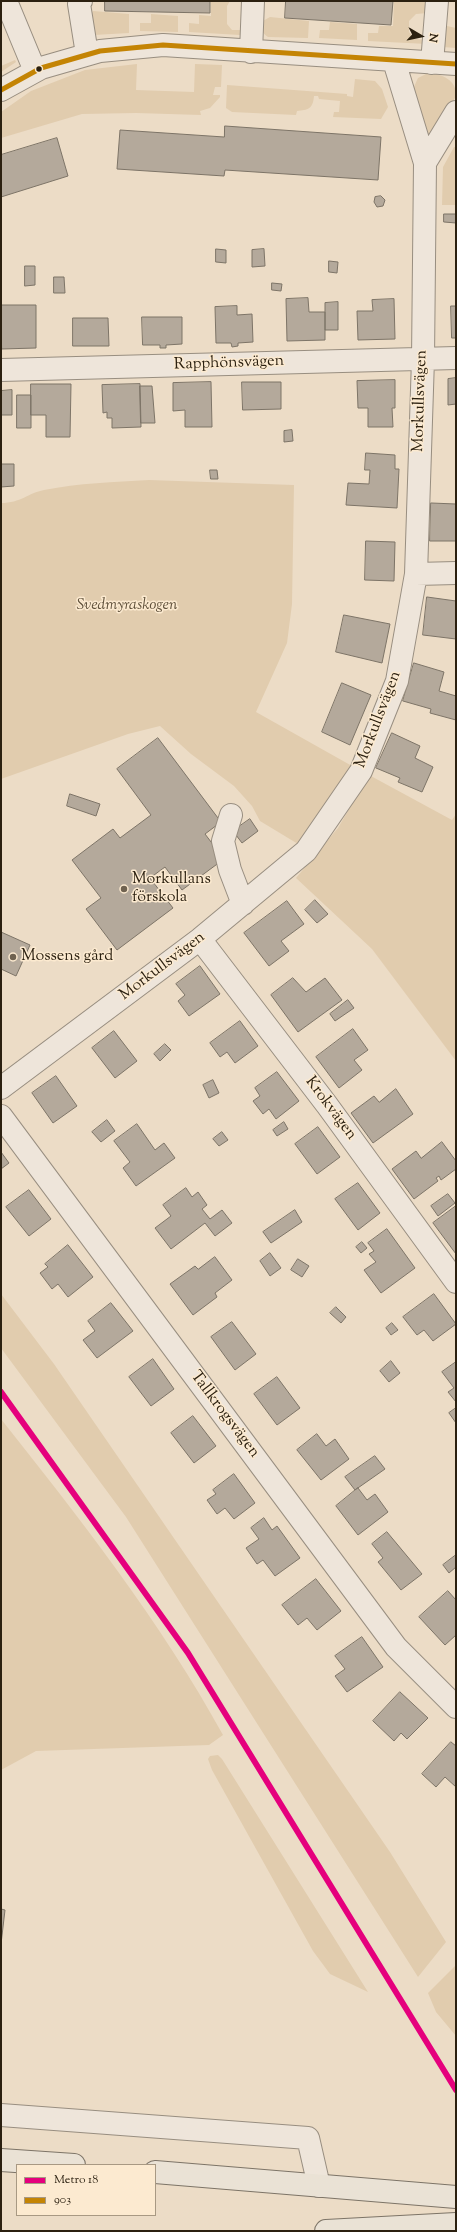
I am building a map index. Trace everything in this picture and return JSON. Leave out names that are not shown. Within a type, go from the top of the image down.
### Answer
[{"type":"highway","points":[[1,2160],[59,2164]]},
{"type":"highway","points":[[156,2172],[456,2197]]},
{"type":"highway","points":[[326,2231],[456,2224]]},
{"type":"street","points":[[6,1],[35,72]]},
{"type":"street","points":[[81,1],[79,4],[87,54]]},
{"type":"street","points":[[251,52],[253,1]]},
{"type":"street","points":[[432,63],[437,1]]},
{"type":"street","points":[[1,90],[41,68],[87,54],[100,51],[163,45],[251,52],[456,64]]},
{"type":"street","name":"Morkullsvägen","points":[[1,1088],[200,940],[306,851],[361,772],[397,681],[416,574],[423,359],[425,163],[394,60]]},
{"type":"street","name":"Morkullsvägen","points":[[425,163],[448,138],[456,112]]},
{"type":"street","name":"Rapphönsvägen","points":[[1,370],[456,358]]},
{"type":"street","points":[[416,574],[456,573]]},
{"type":"street","points":[[231,815],[223,840],[230,870],[242,904]]},
{"type":"street","name":"Krokvägen","points":[[200,940],[327,1105],[456,1282]]},
{"type":"street","name":"Tallkrogsvägen","points":[[1,1116],[396,1647],[456,1707]]},
{"type":"street","points":[[1,2115],[308,2138],[319,2186]]},
{"type":"green space","points":[[211,1],[230,1],[227,6],[227,24],[232,30],[245,30],[240,35],[189,32],[189,23],[199,24],[199,15],[211,16]]},
{"type":"green space","points":[[394,1],[429,1],[428,13],[416,14],[409,21],[409,32],[415,39],[428,40],[427,44],[368,41],[368,33],[378,33],[379,26],[393,26]]},
{"type":"green space","points":[[93,11],[129,14],[129,33],[94,35],[91,15]]},
{"type":"green space","points":[[151,14],[178,16],[178,32],[140,31],[140,23],[151,23]]},
{"type":"green space","points":[[270,17],[309,21],[308,38],[268,37],[262,31],[261,22]]},
{"type":"green space","points":[[330,22],[357,24],[357,40],[319,38],[320,30],[329,30]]},
{"type":"green space","points":[[447,26],[456,28],[456,48],[443,47],[443,30]]},
{"type":"green space","points":[[15,60],[16,62],[1,72],[1,66]]},
{"type":"green space","points":[[137,64],[136,90],[194,92],[195,64],[222,65],[221,87],[215,87],[213,95],[220,95],[220,97],[210,108],[200,111],[201,115],[136,113],[82,114],[1,138],[1,112],[31,91],[85,70]]},
{"type":"green space","points":[[428,73],[443,76],[448,79],[456,90],[456,96],[431,140],[426,140],[412,91],[418,78]]},
{"type":"green space","points":[[355,79],[375,81],[382,89],[388,107],[381,119],[333,117],[334,112],[339,112],[340,101],[319,99],[318,96],[314,96],[312,104],[309,108],[297,111],[296,115],[232,112],[226,108],[227,85],[347,94],[347,96],[353,97]]},
{"type":"green space","points":[[454,147],[456,147],[456,205],[442,205],[443,167]]},
{"type":"green space","name":"Svedmyraskogen","points":[[149,480],[294,485],[292,604],[287,643],[256,712],[352,766],[298,844],[260,821],[252,806],[234,786],[191,754],[160,726],[128,734],[1,779],[1,503],[19,500],[38,491],[57,488],[96,483]]},
{"type":"green space","points":[[369,775],[452,820],[456,814],[456,1061],[372,949],[296,878],[338,828]]},
{"type":"green space","points":[[1,1294],[54,1364],[390,1852],[446,1942],[418,1977],[126,1517],[1,1348]]},
{"type":"green space","points":[[1,1419],[119,1572],[173,1652],[223,1735],[209,1745],[36,1751],[1,1770]]},
{"type":"green space","points":[[218,1755],[222,1759],[368,1992],[330,1974],[313,1951],[212,1770],[208,1759],[210,1756]]},
{"type":"green space","points":[[456,1965],[456,2036],[436,2012],[428,1993]]},
{"type":"building","points":[[105,1],[210,1],[210,13],[105,11]]},
{"type":"building","points":[[286,1],[393,1],[391,25],[285,18]]},
{"type":"building","points":[[225,126],[381,137],[378,180],[225,170],[224,176],[117,169],[120,130],[224,137]]},
{"type":"building","points":[[57,138],[68,176],[1,197],[1,155]]},
{"type":"building","points":[[381,196],[385,200],[383,206],[377,207],[374,202],[375,197]]},
{"type":"building","points":[[444,214],[456,214],[456,223],[444,222]]},
{"type":"building","points":[[216,249],[226,250],[226,263],[216,262]]},
{"type":"building","points":[[264,249],[265,266],[252,267],[252,250]]},
{"type":"building","points":[[329,261],[338,262],[337,273],[329,272]]},
{"type":"building","points":[[25,266],[35,266],[35,285],[25,286]]},
{"type":"building","points":[[54,277],[64,277],[65,293],[54,293]]},
{"type":"building","points":[[272,283],[282,284],[281,291],[272,290]]},
{"type":"building","points":[[308,298],[309,312],[325,312],[325,340],[287,341],[286,299]]},
{"type":"building","points":[[394,299],[395,339],[358,340],[357,311],[373,311],[372,300]]},
{"type":"building","points":[[338,302],[338,330],[325,330],[325,303]]},
{"type":"building","points":[[1,305],[36,305],[36,348],[2,349]]},
{"type":"building","points":[[237,306],[237,315],[252,314],[253,342],[238,343],[238,346],[232,347],[231,343],[216,343],[215,307]]},
{"type":"building","points":[[451,306],[456,306],[456,338],[452,338]]},
{"type":"building","points":[[142,317],[182,317],[182,344],[166,345],[166,348],[160,348],[160,345],[143,345]]},
{"type":"building","points":[[73,318],[108,318],[109,346],[73,346]]},
{"type":"building","points":[[456,378],[456,404],[448,405],[448,379]]},
{"type":"building","points":[[395,380],[395,408],[392,408],[393,427],[368,427],[368,408],[358,408],[357,381]]},
{"type":"building","points":[[211,382],[212,427],[185,427],[185,410],[173,411],[173,383]]},
{"type":"building","points":[[242,382],[281,382],[281,409],[243,410]]},
{"type":"building","points":[[31,384],[71,384],[70,437],[46,437],[46,415],[31,415]]},
{"type":"building","points":[[140,384],[141,427],[112,428],[112,418],[107,418],[107,412],[103,413],[102,385]]},
{"type":"building","points":[[140,386],[152,386],[155,423],[141,423]]},
{"type":"building","points":[[12,390],[12,415],[1,415],[1,391]]},
{"type":"building","points":[[17,395],[31,395],[31,428],[17,428]]},
{"type":"building","points":[[292,430],[293,441],[284,442],[284,431]]},
{"type":"building","points":[[366,453],[395,455],[395,469],[399,469],[397,508],[346,505],[348,483],[369,484],[370,470],[365,470]]},
{"type":"building","points":[[1,464],[14,464],[14,486],[1,487]]},
{"type":"building","points":[[210,470],[217,470],[218,479],[211,479]]},
{"type":"building","points":[[431,503],[456,504],[456,541],[430,541]]},
{"type":"building","points":[[366,541],[395,542],[394,581],[365,580]]},
{"type":"building","points":[[427,597],[456,601],[456,639],[423,635]]},
{"type":"building","points":[[344,615],[390,624],[382,663],[336,652]]},
{"type":"building","points":[[414,663],[444,672],[439,691],[456,696],[456,720],[430,713],[431,709],[403,701]]},
{"type":"building","points":[[342,683],[371,695],[350,745],[322,732]]},
{"type":"building","points":[[392,733],[420,746],[415,758],[433,767],[422,792],[398,782],[400,778],[376,768]]},
{"type":"building","points":[[158,738],[221,822],[205,834],[224,859],[182,890],[165,867],[150,878],[173,908],[117,950],[86,909],[101,898],[72,860],[113,829],[120,838],[151,815],[117,769]]},
{"type":"building","points":[[70,794],[100,804],[96,816],[67,806]]},
{"type":"building","points":[[250,819],[258,831],[242,843],[233,831]]},
{"type":"building","points":[[315,900],[328,914],[317,923],[305,910]]},
{"type":"building","points":[[287,901],[304,924],[281,941],[289,951],[269,966],[244,933]]},
{"type":"building","name":"Mossens gård","points":[[1,932],[30,945],[16,976],[1,969]]},
{"type":"building","points":[[200,966],[220,994],[189,1016],[178,1001],[185,995],[176,984]]},
{"type":"building","points":[[293,978],[306,992],[325,978],[342,1000],[298,1032],[271,995]]},
{"type":"building","points":[[348,1000],[354,1008],[335,1021],[330,1014]]},
{"type":"building","points":[[240,1021],[258,1046],[235,1063],[227,1052],[220,1057],[210,1043]]},
{"type":"building","points":[[353,1029],[368,1050],[354,1060],[362,1070],[339,1088],[316,1057]]},
{"type":"building","points":[[114,1031],[137,1061],[115,1078],[92,1048]]},
{"type":"building","points":[[165,1044],[171,1050],[160,1061],[154,1054]]},
{"type":"building","points":[[277,1072],[299,1101],[276,1119],[269,1109],[263,1114],[253,1101],[260,1096],[255,1088]]},
{"type":"building","points":[[56,1076],[77,1106],[53,1123],[32,1093]]},
{"type":"building","points":[[213,1080],[219,1093],[209,1098],[203,1085]]},
{"type":"building","points":[[396,1089],[413,1114],[373,1143],[351,1113],[374,1096],[379,1102]]},
{"type":"building","points":[[107,1120],[115,1131],[101,1142],[92,1132]]},
{"type":"building","points":[[284,1122],[288,1129],[277,1136],[273,1130]]},
{"type":"building","points":[[137,1124],[155,1150],[164,1143],[175,1158],[136,1186],[123,1168],[130,1162],[114,1141]]},
{"type":"building","points":[[318,1127],[340,1157],[317,1174],[295,1144]]},
{"type":"building","points":[[222,1132],[228,1140],[219,1146],[213,1139]]},
{"type":"building","points":[[442,1142],[456,1161],[456,1169],[441,1180],[439,1176],[436,1178],[438,1181],[414,1199],[392,1169],[416,1151],[421,1158]]},
{"type":"building","points":[[1,1152],[9,1163],[1,1169]]},
{"type":"building","points":[[358,1183],[380,1213],[358,1230],[335,1199]]},
{"type":"building","points":[[186,1188],[192,1197],[198,1192],[207,1205],[202,1209],[210,1219],[222,1210],[232,1223],[215,1236],[205,1223],[171,1249],[155,1228],[171,1216],[163,1205]]},
{"type":"building","points":[[29,1190],[51,1219],[29,1236],[6,1207]]},
{"type":"building","points":[[448,1194],[455,1203],[438,1216],[431,1206]]},
{"type":"building","points":[[456,1206],[456,1254],[433,1223]]},
{"type":"building","points":[[295,1210],[302,1222],[271,1243],[263,1232]]},
{"type":"building","points":[[387,1229],[415,1268],[381,1293],[364,1270],[376,1262],[369,1254],[374,1251],[368,1243]]},
{"type":"building","points":[[362,1242],[367,1248],[361,1253],[356,1247]]},
{"type":"building","points":[[68,1245],[93,1277],[68,1297],[58,1284],[52,1289],[40,1273],[48,1267],[45,1264]]},
{"type":"building","points":[[270,1253],[281,1268],[270,1276],[260,1261]]},
{"type":"building","points":[[215,1257],[232,1280],[215,1293],[217,1297],[193,1315],[170,1284],[195,1266],[198,1269]]},
{"type":"building","points":[[298,1259],[309,1266],[302,1277],[291,1270]]},
{"type":"building","points":[[434,1294],[456,1324],[433,1341],[424,1330],[417,1335],[403,1317]]},
{"type":"building","points":[[111,1303],[133,1331],[97,1358],[83,1340],[95,1331],[88,1321]]},
{"type":"building","points":[[336,1307],[346,1317],[341,1323],[330,1313]]},
{"type":"building","points":[[232,1322],[256,1354],[235,1370],[211,1337]]},
{"type":"building","points":[[392,1323],[398,1330],[391,1335],[386,1328]]},
{"type":"building","points":[[153,1359],[174,1389],[151,1406],[129,1377]]},
{"type":"building","points":[[391,1361],[400,1373],[389,1382],[380,1371]]},
{"type":"building","points":[[456,1362],[456,1402],[448,1392],[454,1388],[442,1372]]},
{"type":"building","points":[[277,1377],[300,1408],[277,1425],[254,1394]]},
{"type":"building","points":[[456,1408],[456,1423],[449,1413]]},
{"type":"building","points":[[193,1416],[216,1446],[194,1463],[171,1433]]},
{"type":"building","points":[[317,1434],[326,1446],[335,1439],[349,1459],[321,1480],[297,1450]]},
{"type":"building","points":[[375,1456],[385,1469],[355,1490],[345,1477]]},
{"type":"building","points":[[234,1474],[255,1503],[234,1519],[225,1508],[217,1514],[207,1500],[216,1494],[213,1490]]},
{"type":"building","points":[[358,1488],[367,1500],[375,1494],[388,1512],[358,1535],[336,1506]]},
{"type":"building","points":[[264,1518],[272,1530],[277,1526],[300,1558],[275,1576],[263,1560],[257,1564],[246,1548],[259,1539],[251,1528]]},
{"type":"building","points":[[387,1532],[422,1574],[401,1590],[378,1562],[383,1558],[372,1544]]},
{"type":"building","points":[[456,1555],[456,1567],[449,1573],[443,1565]]},
{"type":"building","points":[[316,1579],[341,1611],[317,1630],[307,1618],[298,1625],[282,1605]]},
{"type":"building","points":[[448,1591],[456,1600],[456,1635],[445,1645],[419,1617]]},
{"type":"building","points":[[362,1637],[383,1667],[347,1692],[335,1676],[345,1669],[335,1656]]},
{"type":"building","points":[[400,1692],[428,1718],[407,1739],[401,1733],[394,1741],[373,1721]]},
{"type":"building","points":[[451,1742],[456,1746],[456,1787],[445,1777],[436,1787],[422,1774]]},
{"type":"building","points":[[1,1909],[5,1910],[1,1944]]},
{"type":"metro line","name":"18","points":[[1,1392],[188,1653],[456,2090]]},
{"type":"transit line","name":"903","points":[[1,90],[41,68],[100,51],[163,45],[456,64]]},
{"type":"place","name":"Morkullans förskola","points":[[124,889]]},
{"type":"place","name":"Mossens gård","points":[[13,957]]}]
